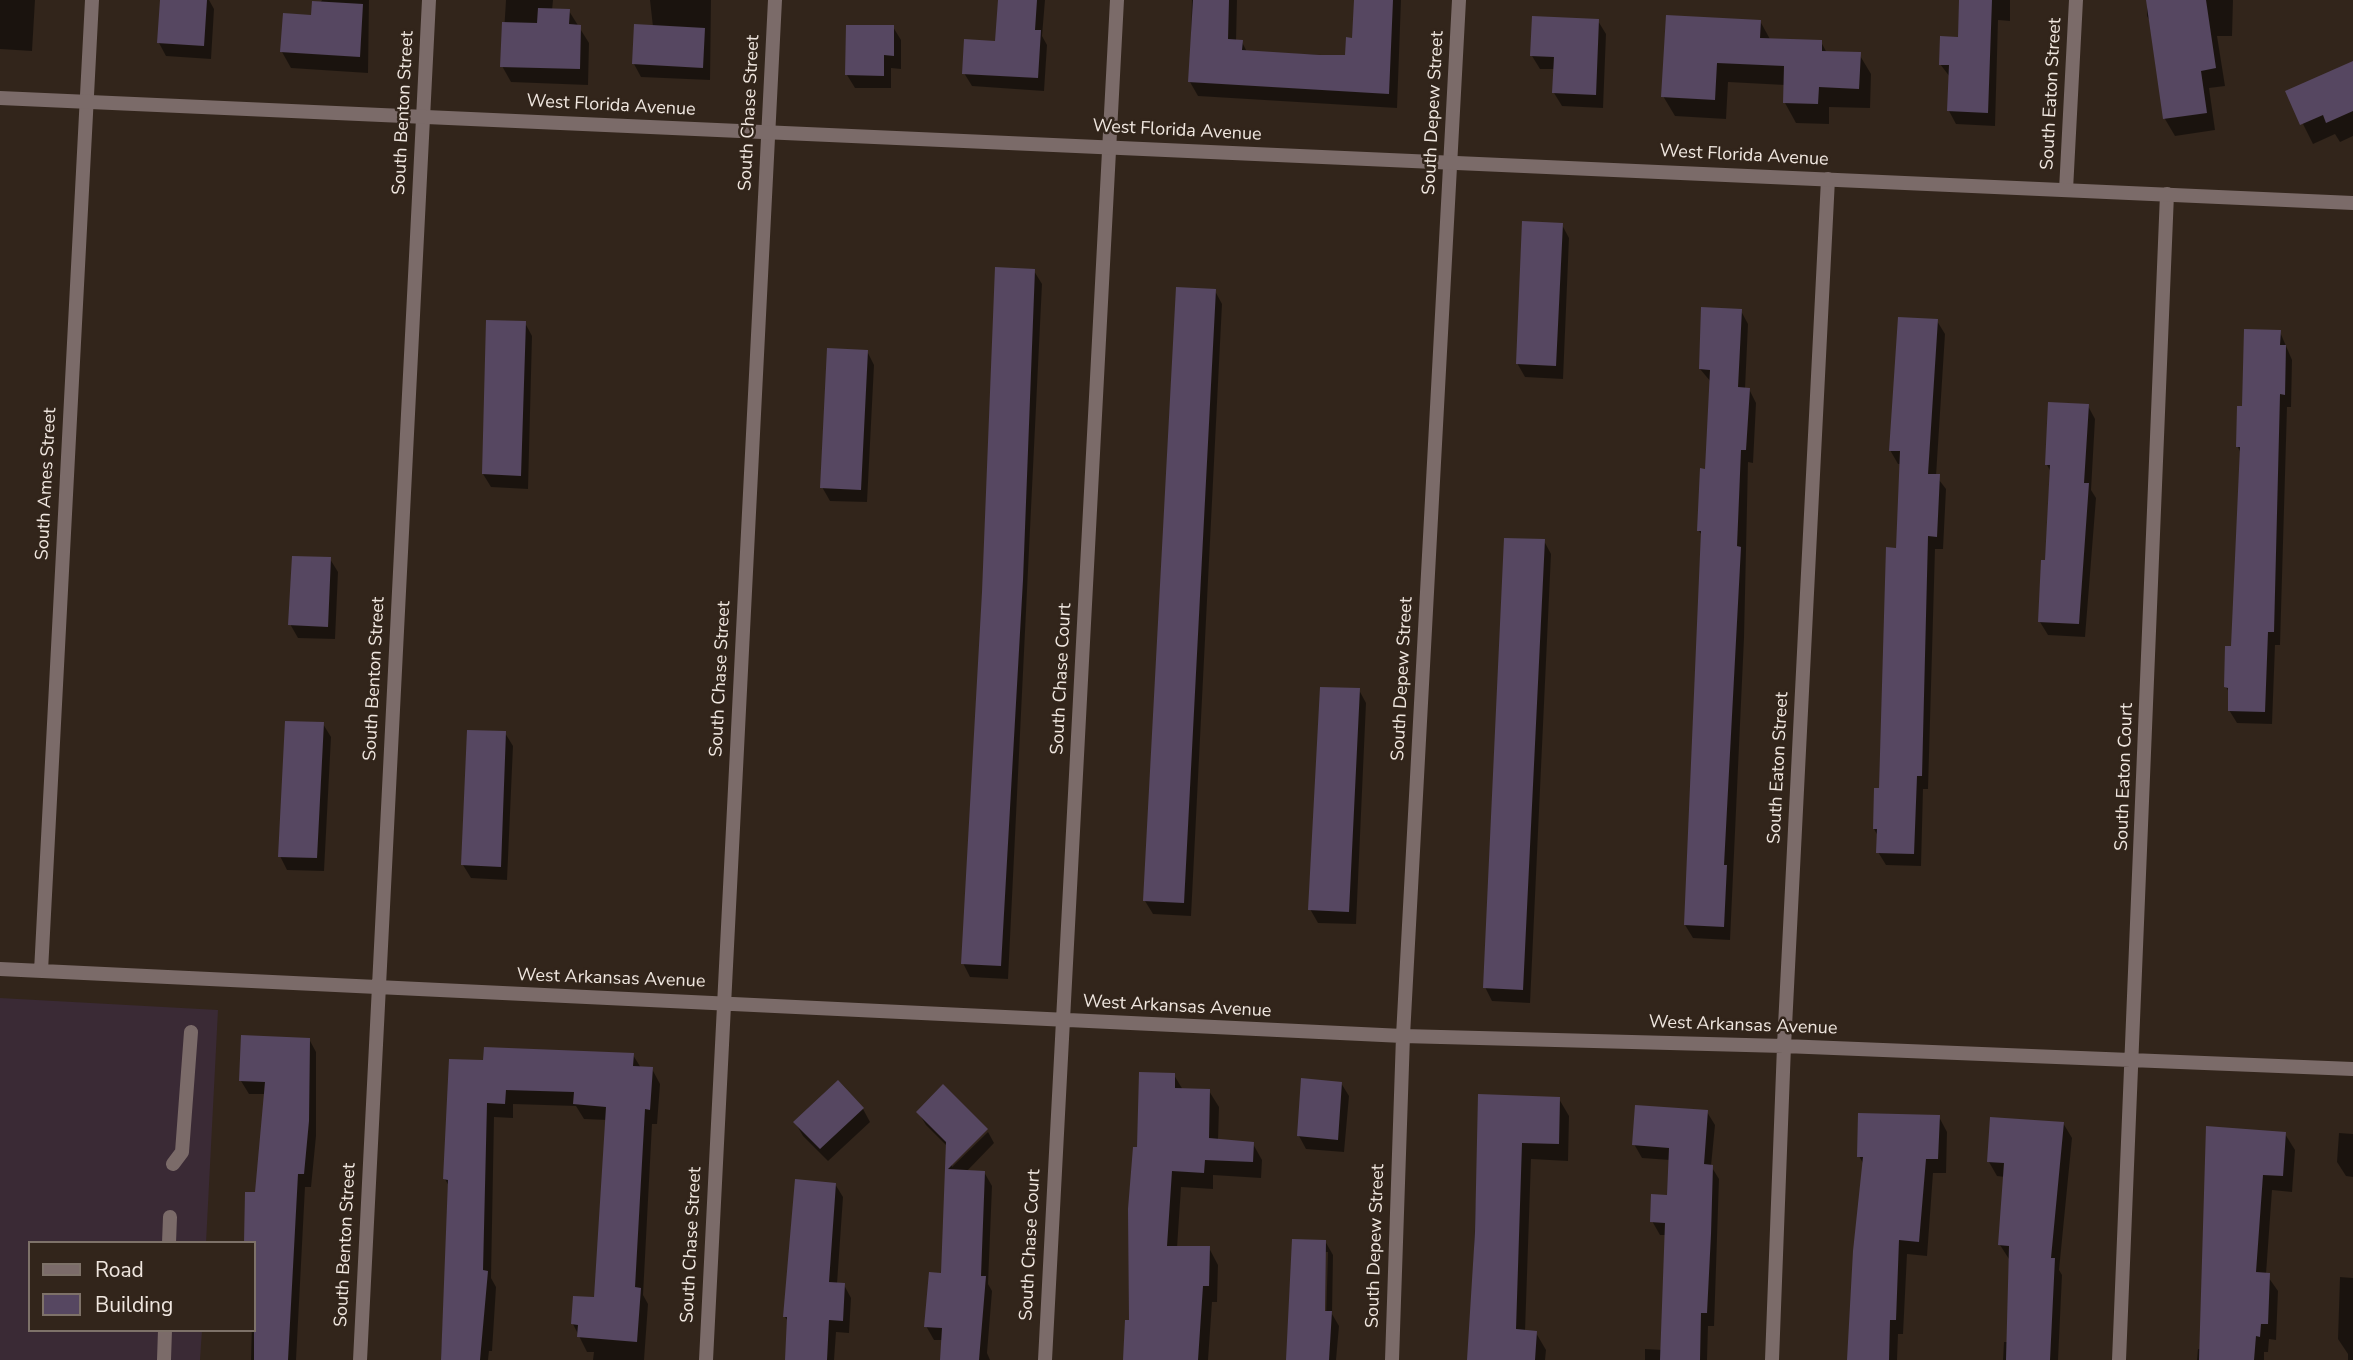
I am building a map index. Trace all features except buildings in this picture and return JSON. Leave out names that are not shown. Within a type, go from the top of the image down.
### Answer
[{"type":"street","name":"South Ames Street","points":[[41,971],[92,0]]},
{"type":"street","name":"South Benton Street","points":[[360,1360],[429,0]]},
{"type":"street","name":"South Chase Street","points":[[706,1360],[775,0]]},
{"type":"street","name":"South Chase Court","points":[[1045,1360],[1117,0]]},
{"type":"street","name":"South Depew Street","points":[[1392,1360],[1403,1036],[1459,0]]},
{"type":"street","name":"South Eaton Street","points":[[2066,190],[2076,0]]},
{"type":"street","name":"West Florida Avenue","points":[[0,98],[2353,202]]},
{"type":"street","name":"South Eaton Street","points":[[1772,1360],[1784,1046],[1828,179]]},
{"type":"street","name":"South Eaton Court","points":[[2119,1360],[2167,194]]},
{"type":"street","name":"West Arkansas Avenue","points":[[0,969],[1403,1036],[1784,1046],[2353,1069]]},
{"type":"street","points":[[173,1164],[182,1152],[191,1032]]},
{"type":"street","points":[[169,1241],[170,1217]]},
{"type":"street","points":[[164,1360],[165,1332]]},
{"type":"shaded area","points":[[0,998],[218,1010],[206,1241],[28,1241],[28,1332],[202,1332],[200,1360],[0,1360]]}]
